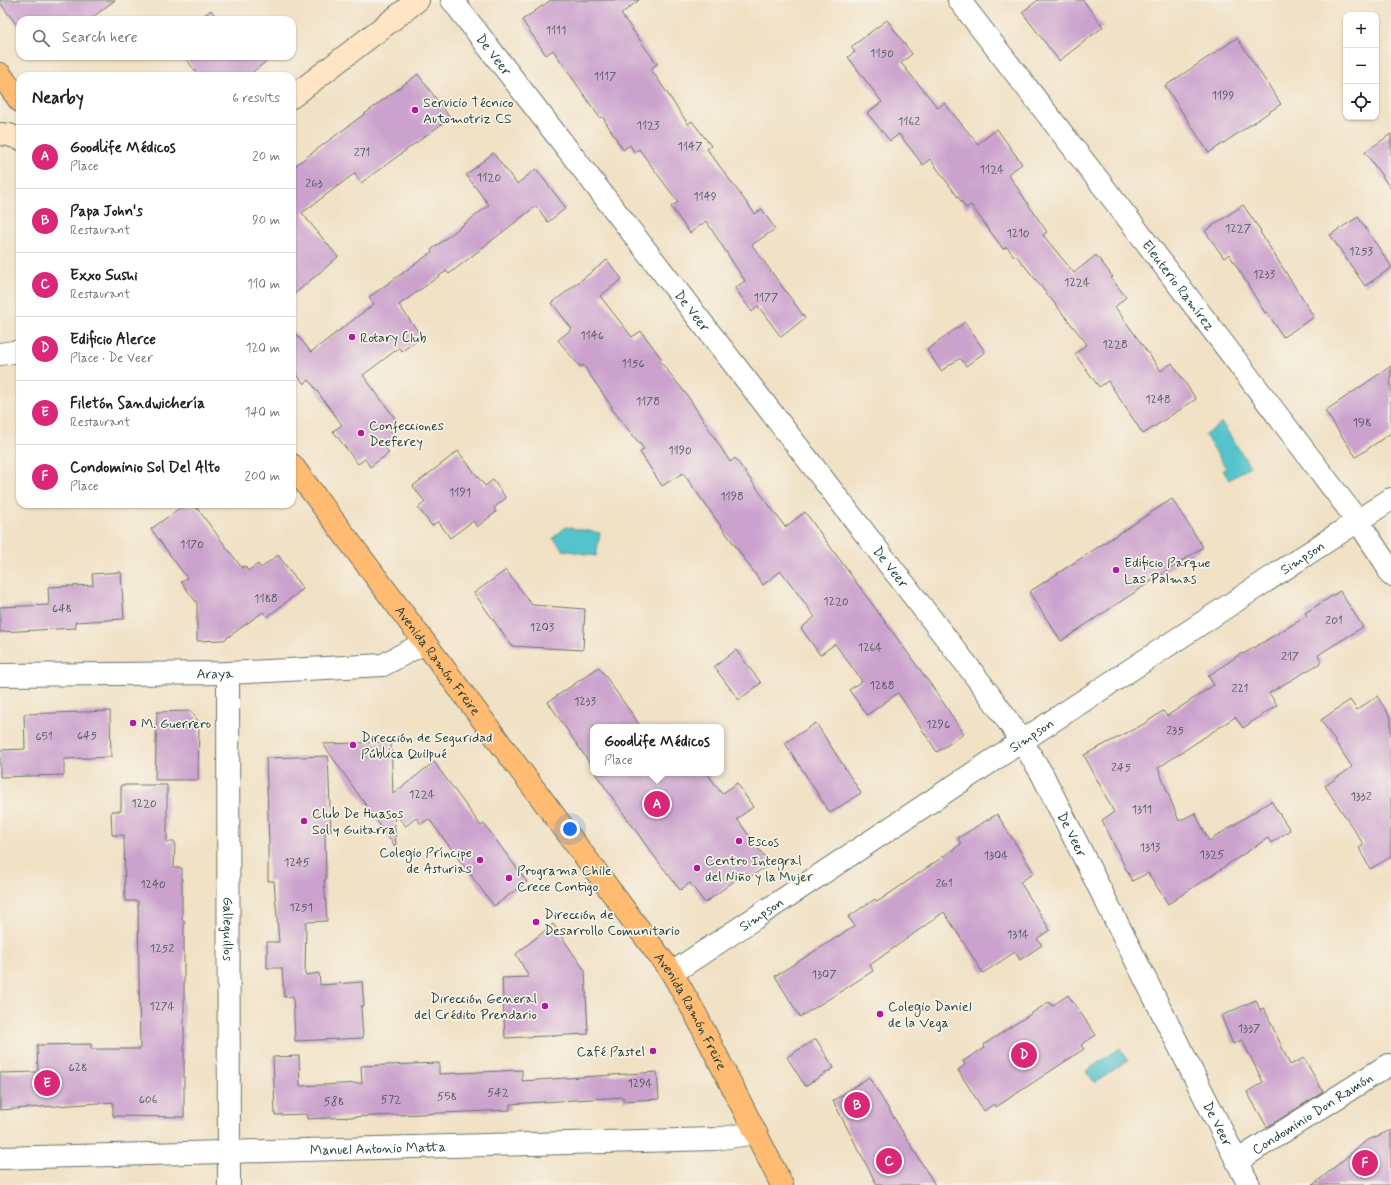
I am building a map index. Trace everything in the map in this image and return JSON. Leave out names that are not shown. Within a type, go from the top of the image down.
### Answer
[{"type":"main road","points":[[2,83],[16,97]]},
{"type":"main road","name":"Avenida Ramón Freire","points":[[296,470],[672,973],[696,1015],[782,1185]]},
{"type":"street","points":[[296,94],[418,0]]},
{"type":"street","name":"De Veer","points":[[452,0],[1000,708],[1042,774],[1249,1185]]},
{"type":"street","name":"Eleuterio Ramírez","points":[[959,0],[1140,234],[1357,520],[1391,574]]},
{"type":"street","points":[[0,134],[16,138]]},
{"type":"street","points":[[0,354],[16,352]]},
{"type":"street","name":"Simpson","points":[[672,973],[1391,499]]},
{"type":"street","name":"Araya","points":[[0,675],[228,673],[383,665],[424,643]]},
{"type":"street","name":"Galleguillos","points":[[228,673],[229,1185]]},
{"type":"street","name":"Condominio Don Ramón","points":[[1237,1161],[1388,1065]]},
{"type":"street","name":"Manuel Antonio Matta","points":[[0,1158],[715,1139],[756,1133]]},
{"type":"water","points":[[1222,423],[1250,466],[1229,480],[1223,470],[1226,468],[1205,435]]},
{"type":"water","points":[[566,527],[600,533],[596,556],[563,550],[553,538]]},
{"type":"water","points":[[1120,1048],[1128,1060],[1095,1083],[1086,1071]]},
{"type":"building","points":[[0,0],[115,0],[94,16],[16,16],[16,24],[0,3]]},
{"type":"building","points":[[551,0],[639,0],[621,14],[657,64],[651,69],[688,124],[692,121],[711,146],[707,149],[755,214],[762,209],[775,229],[752,245],[805,318],[781,337],[758,306],[752,312],[735,288],[745,281],[706,221],[690,233],[671,207],[678,202],[639,149],[634,152],[630,145],[623,150],[602,116],[600,118],[553,50],[546,55],[522,20]]},
{"type":"building","points":[[1038,0],[1083,0],[1103,27],[1059,61],[1022,12]]},
{"type":"building","points":[[211,10],[215,16],[203,16]]},
{"type":"building","points":[[887,20],[912,54],[901,63],[938,108],[944,103],[978,144],[997,129],[1022,164],[1008,174],[1047,232],[1043,235],[1074,273],[1096,255],[1126,297],[1115,307],[1161,371],[1172,363],[1196,399],[1143,434],[1108,381],[1099,387],[1075,354],[1087,344],[1016,255],[1014,256],[1007,247],[1003,249],[971,205],[966,208],[930,159],[923,165],[899,134],[890,141],[867,113],[882,102],[848,57],[855,52],[851,47]]},
{"type":"building","points":[[1237,38],[1281,104],[1209,153],[1165,86]]},
{"type":"building","points":[[187,60],[269,60],[252,72],[196,72]]},
{"type":"building","points":[[418,74],[450,118],[361,183],[355,173],[302,213],[338,257],[296,293],[296,165]]},
{"type":"building","points":[[1391,134],[1391,189],[1365,152]]},
{"type":"building","points":[[493,153],[517,184],[536,169],[566,208],[548,222],[536,206],[449,274],[446,271],[399,305],[422,337],[402,351],[399,348],[363,375],[397,421],[388,427],[394,437],[383,445],[389,453],[370,467],[365,459],[358,464],[333,431],[342,425],[309,380],[304,384],[296,373],[296,334],[311,352],[374,304],[369,297],[432,252],[431,250],[489,205],[466,175]]},
{"type":"building","points":[[1243,205],[1261,231],[1260,232],[1314,317],[1283,337],[1267,312],[1265,313],[1229,254],[1224,258],[1205,231]]},
{"type":"building","points":[[1358,217],[1391,266],[1391,268],[1365,286],[1330,235]]},
{"type":"building","points":[[607,260],[622,279],[600,296],[632,337],[641,331],[662,359],[659,360],[687,395],[730,462],[735,458],[785,527],[805,512],[934,689],[964,734],[937,752],[898,693],[867,715],[849,690],[862,681],[835,644],[820,655],[801,628],[815,617],[781,571],[763,585],[683,473],[662,486],[640,452],[644,449],[611,408],[612,407],[583,365],[580,367],[558,340],[572,329],[552,303]]},
{"type":"building","points":[[965,322],[985,352],[966,366],[960,358],[941,371],[927,350]]},
{"type":"building","points":[[1391,366],[1391,433],[1356,457],[1325,411]]},
{"type":"building","points":[[458,451],[485,486],[493,480],[506,498],[494,508],[496,512],[477,527],[473,521],[450,538],[438,521],[432,526],[418,508],[425,502],[413,486]]},
{"type":"building","name":"Edificio Parque Las Palmas","points":[[1172,499],[1203,547],[1061,641],[1029,592]]},
{"type":"building","points":[[180,508],[197,508],[242,568],[245,566],[248,571],[258,564],[261,568],[278,555],[303,589],[267,617],[263,612],[224,640],[197,641],[197,603],[181,582],[187,578],[151,529]]},
{"type":"building","points":[[506,570],[532,605],[585,609],[583,650],[512,646],[474,593]]},
{"type":"building","points":[[121,572],[124,619],[75,622],[76,628],[0,632],[0,607],[49,605],[48,587],[93,585],[92,574]]},
{"type":"building","points":[[1340,591],[1363,627],[1318,655],[1322,662],[1269,693],[1277,705],[1243,728],[1235,717],[1158,768],[1179,821],[1195,813],[1209,841],[1271,801],[1290,830],[1271,843],[1268,838],[1168,904],[1148,873],[1132,881],[1102,820],[1114,812],[1084,755],[1144,724],[1163,711],[1167,716],[1214,685],[1208,676],[1242,653],[1243,654],[1307,616],[1305,613]]},
{"type":"building","points":[[736,650],[761,683],[739,700],[714,667]]},
{"type":"building","points":[[599,667],[639,724],[590,724],[590,764],[548,702]]},
{"type":"building","points":[[1377,696],[1391,718],[1391,857],[1370,869],[1359,848],[1364,845],[1325,786],[1352,767],[1321,720],[1350,700],[1357,710]]},
{"type":"building","points":[[110,711],[111,757],[64,759],[64,775],[0,777],[0,750],[25,749],[24,714]]},
{"type":"building","points":[[191,711],[199,722],[198,780],[155,780],[157,712]]},
{"type":"building","points":[[816,723],[861,793],[830,813],[785,743]]},
{"type":"building","points":[[391,742],[393,794],[434,762],[481,826],[484,824],[527,882],[494,906],[429,819],[421,824],[416,818],[406,826],[394,813],[396,848],[323,744]]},
{"type":"building","points":[[328,756],[331,832],[325,832],[326,880],[324,880],[327,921],[306,922],[305,975],[319,973],[320,985],[362,982],[364,1006],[361,1006],[363,1038],[295,1041],[293,996],[284,997],[282,968],[267,968],[267,942],[279,942],[274,881],[268,881],[269,845],[266,758]]},
{"type":"building","points":[[597,776],[709,776],[722,794],[737,783],[753,807],[737,819],[770,864],[750,877],[746,872],[705,903],[690,883],[680,890]]},
{"type":"building","points":[[121,785],[167,785],[167,842],[175,842],[174,868],[182,868],[182,920],[184,920],[184,1117],[113,1116],[113,1102],[0,1110],[0,1073],[38,1072],[37,1045],[91,1044],[91,1049],[140,1049],[138,901],[125,901],[124,835],[112,835],[111,811],[121,811]]},
{"type":"building","points":[[997,814],[1034,873],[1020,882],[1050,930],[1037,939],[1042,945],[1020,960],[1015,952],[983,973],[944,912],[870,965],[873,971],[800,1017],[775,976],[855,926],[848,917],[875,899],[877,902],[905,883],[961,844],[958,838]]},
{"type":"building","name":"Dirección General del Crédito Prendario","points":[[553,924],[585,971],[588,1034],[505,1038],[502,978],[529,977],[516,954]]},
{"type":"building","points":[[1068,995],[1096,1035],[1081,1045],[1084,1049],[996,1107],[994,1104],[984,1111],[958,1070],[965,1065],[963,1061],[984,1048],[983,1045],[1049,1002],[1052,1006]]},
{"type":"building","points":[[1256,1000],[1260,1010],[1264,1008],[1290,1065],[1304,1058],[1323,1092],[1267,1127],[1247,1092],[1263,1082],[1242,1040],[1233,1044],[1221,1016]]},
{"type":"building","points":[[816,1039],[834,1068],[805,1086],[787,1057]]},
{"type":"building","points":[[299,1056],[300,1086],[362,1083],[361,1066],[439,1063],[439,1074],[522,1070],[522,1081],[657,1072],[659,1099],[623,1101],[623,1097],[510,1104],[510,1110],[307,1119],[307,1114],[275,1115],[273,1057]]},
{"type":"building","points":[[869,1077],[935,1185],[877,1185],[833,1101]]},
{"type":"building","points":[[1391,1130],[1391,1185],[1313,1185],[1366,1141]]},
{"type":"place","name":"Servicio Técnico Automotriz CS","points":[[415,110]]},
{"type":"place","name":"Rotary Club","points":[[352,337]]},
{"type":"place","name":"Confecciones Deeferey","points":[[361,433]]},
{"type":"place","name":"Edificio Parque Las Palmas","points":[[1116,570]]},
{"type":"place","name":"M. Guerrero","points":[[133,723]]},
{"type":"place","name":"Dirección de Seguridad Pública Quilpué","points":[[353,745]]},
{"type":"place","name":"Goodlife Médicos","points":[[657,804]]},
{"type":"place","name":"Club De Huasos Sol y Guitarra","points":[[304,821]]},
{"type":"place","name":"Escos","points":[[739,841]]},
{"type":"place","name":"Colegio Príncipe de Asturias","points":[[480,860]]},
{"type":"place","name":"Centro Integral del Niño y la Mujer","points":[[697,868]]},
{"type":"place","name":"Programa Chile Crece Contigo","points":[[509,878]]},
{"type":"place","name":"Dirección de Desarrollo Comunitario","points":[[536,922]]},
{"type":"place","name":"Dirección General del Crédito Prendario","points":[[545,1006]]},
{"type":"place","name":"Colegio Daniel de la Vega","points":[[880,1014]]},
{"type":"place","name":"Café Pastel","points":[[653,1051]]},
{"type":"place","name":"Edificio Alerce","points":[[1024,1055]]},
{"type":"place","name":"Filetón Sandwichería","points":[[47,1083]]},
{"type":"place","name":"Papa John's","points":[[857,1105]]},
{"type":"place","name":"Exxo Sushi","points":[[889,1161]]},
{"type":"place","name":"Condominio Sol Del Alto","points":[[1365,1163]]}]
